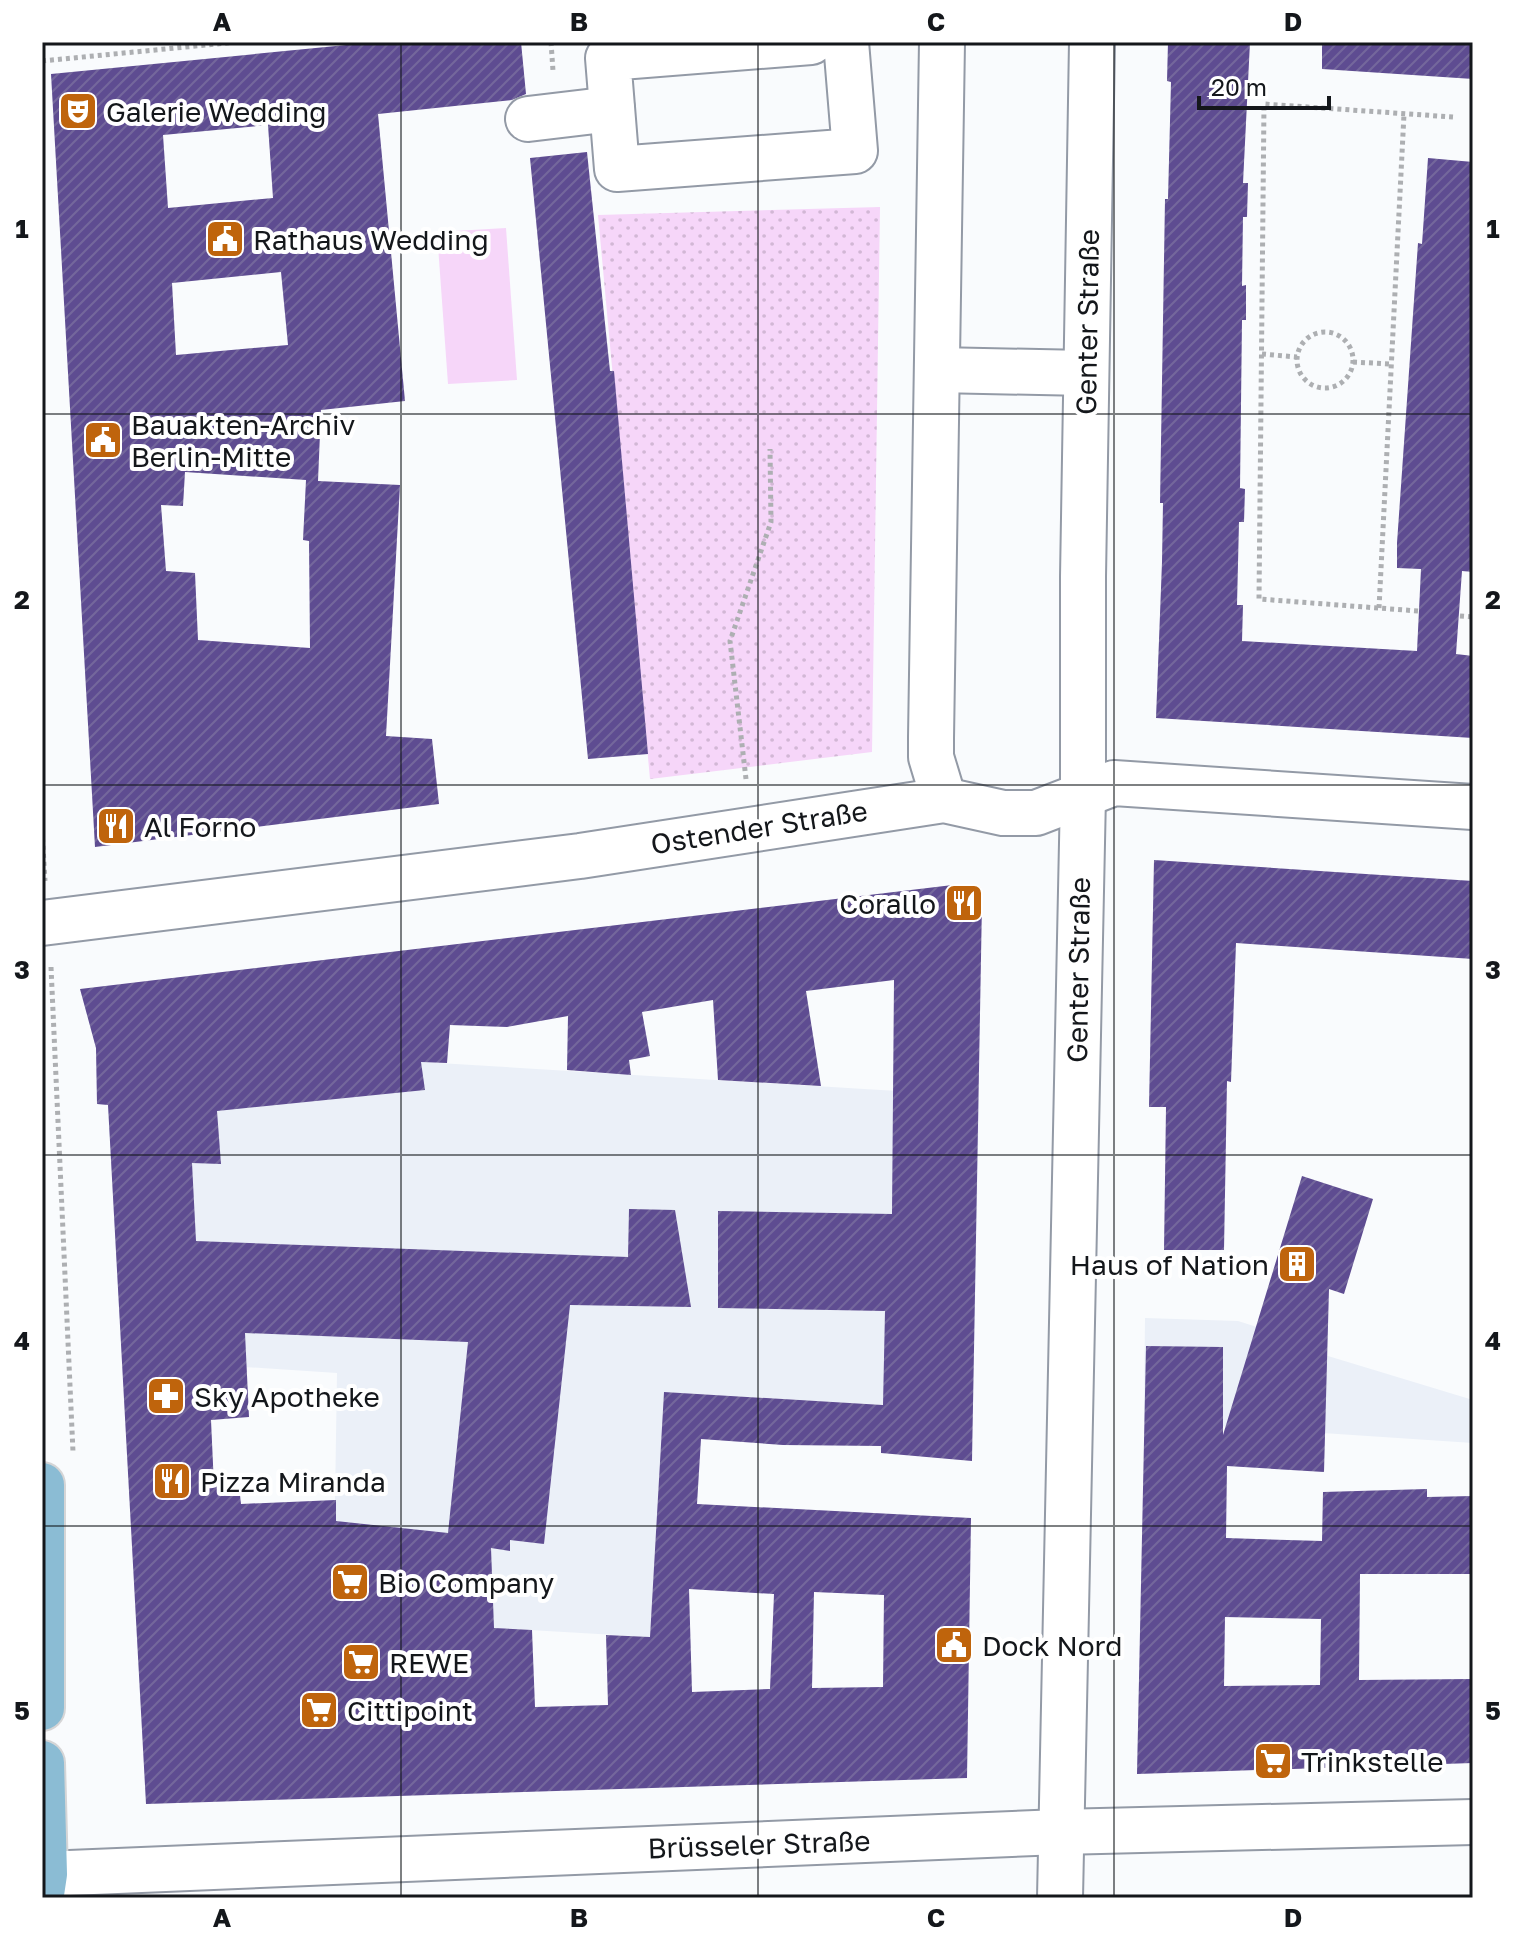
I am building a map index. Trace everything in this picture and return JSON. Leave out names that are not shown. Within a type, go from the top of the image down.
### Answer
[{"type":"main road","points":[[42,1708],[58,1474]]},
{"type":"main road","points":[[42,1763],[44,1884]]},
{"type":"street","points":[[811,42],[608,58],[617,169],[855,151],[846,42]]},
{"type":"street","points":[[942,42],[931,757],[944,800]]},
{"type":"street","points":[[1054,42],[1092,42]]},
{"type":"street","name":"Genter Straße","points":[[1060,1898],[1083,795],[1092,42]]},
{"type":"street","points":[[528,119],[612,109]]},
{"type":"street","points":[[937,370],[1086,373]]},
{"type":"street","name":"Ostender Straße","points":[[42,923],[580,856],[944,800],[1003,813],[1036,813],[1114,783],[1473,807]]},
{"type":"street","name":"Brüsseler Straße","points":[[44,1884],[1060,1832],[1473,1822]]},
{"type":"path","points":[[42,61],[237,42]]},
{"type":"path","points":[[1418,611],[1259,599],[1264,104],[1453,117]]},
{"type":"path","points":[[1379,608],[1404,114]]},
{"type":"path","points":[[1323,333],[1340,338],[1347,344],[1353,362],[1346,378],[1339,384],[1322,388],[1300,374],[1297,357],[1306,340],[1323,333]]},
{"type":"path","points":[[1262,354],[1297,357]]},
{"type":"path","points":[[1353,362],[1391,364]]},
{"type":"path","points":[[746,779],[730,641],[771,522],[770,449]]},
{"type":"path","points":[[1460,616],[1473,617]]},
{"type":"path","points":[[54,1011],[58,1474]]},
{"type":"shaded area","points":[[880,207],[872,752],[650,779],[598,215]]},
{"type":"shaded area","points":[[506,228],[517,380],[448,384],[437,232]]},
{"type":"shaded area","points":[[80,989],[422,1062],[979,1096],[973,1410],[664,1392],[650,1637],[494,1628],[498,1793],[131,1510],[335,1500],[337,1373],[122,1359],[108,1105],[97,1104],[96,1048]]},
{"type":"shaded area","points":[[1145,1318],[1238,1321],[1273,1332],[1272,1339],[1473,1400],[1473,1443],[1144,1421]]},
{"type":"building","points":[[377,42],[521,42],[526,94],[512,100],[378,114],[405,401],[321,410],[318,481],[400,485],[386,736],[432,739],[439,804],[95,847],[51,74]],"holes":[[[268,125],[273,198],[168,208],[163,135]],[[281,272],[288,345],[176,355],[172,283]],[[185,472],[306,480],[303,540],[309,541],[310,648],[198,640],[195,573],[166,571],[161,505],[183,506]]]},
{"type":"building","points":[[1168,42],[1250,42],[1243,183],[1248,183],[1247,217],[1243,217],[1242,286],[1246,285],[1246,320],[1242,320],[1240,488],[1245,489],[1244,522],[1239,522],[1237,605],[1243,605],[1242,641],[1417,651],[1421,569],[1397,568],[1397,543],[1418,243],[1422,244],[1428,158],[1473,162],[1473,572],[1462,571],[1456,654],[1473,656],[1473,738],[1156,718],[1162,562],[1163,503],[1160,503],[1165,199],[1168,199],[1171,82],[1167,81]]},
{"type":"building","points":[[1322,42],[1473,42],[1473,79],[1322,69]]},
{"type":"building","points":[[587,152],[610,371],[614,371],[648,754],[588,759],[530,158]]},
{"type":"building","points":[[1154,860],[1473,881],[1473,959],[1236,943],[1231,1082],[1227,1081],[1224,1250],[1164,1250],[1166,1107],[1149,1107]]},
{"type":"building","points":[[961,884],[982,902],[972,1461],[881,1453],[881,1446],[783,1445],[701,1439],[697,1504],[971,1518],[967,1778],[146,1804],[108,1105],[97,1104],[96,1048],[80,989]],"holes":[[[894,980],[892,1214],[718,1211],[718,1308],[885,1311],[883,1405],[664,1392],[650,1637],[606,1635],[608,1705],[535,1707],[532,1630],[494,1628],[491,1548],[510,1551],[510,1540],[544,1544],[570,1305],[691,1307],[675,1210],[629,1209],[628,1257],[196,1241],[192,1163],[221,1164],[217,1111],[425,1090],[421,1062],[447,1063],[450,1025],[507,1027],[568,1016],[567,1070],[631,1075],[629,1060],[650,1056],[642,1012],[713,1000],[718,1080],[821,1086],[806,991]],[[245,1333],[468,1342],[448,1533],[336,1521],[336,1500],[241,1504],[239,1486],[214,1486],[211,1420],[249,1417]],[[689,1589],[774,1594],[770,1689],[692,1692]],[[814,1592],[884,1595],[883,1687],[812,1688]]]},
{"type":"building","points":[[1302,1176],[1373,1199],[1344,1294],[1329,1289],[1324,1472],[1227,1466],[1226,1538],[1322,1541],[1323,1492],[1427,1489],[1427,1497],[1473,1496],[1473,1574],[1360,1574],[1359,1680],[1473,1679],[1473,1763],[1137,1774],[1146,1346],[1223,1347],[1223,1435]],"holes":[[[1225,1617],[1321,1619],[1320,1685],[1224,1686]]]},
{"type":"place","name":"Galerie Wedding","points":[[78,111]]},
{"type":"place","name":"Rathaus Wedding","points":[[225,239]]},
{"type":"place","name":"Bauakten-Archiv Berlin-Mitte","points":[[103,440]]},
{"type":"place","name":"Al Forno","points":[[116,826]]},
{"type":"place","name":"Corallo","points":[[964,903]]},
{"type":"place","name":"Haus of Nation","points":[[1297,1264]]},
{"type":"place","name":"Sky Apotheke","points":[[166,1396]]},
{"type":"place","name":"Pizza Miranda","points":[[172,1481]]},
{"type":"place","name":"Bio Company","points":[[350,1582]]},
{"type":"place","name":"Dock Nord","points":[[954,1645]]},
{"type":"place","name":"REWE","points":[[361,1662]]},
{"type":"place","name":"Cittipoint","points":[[319,1710]]},
{"type":"place","name":"Trinkstelle","points":[[1273,1761]]}]
